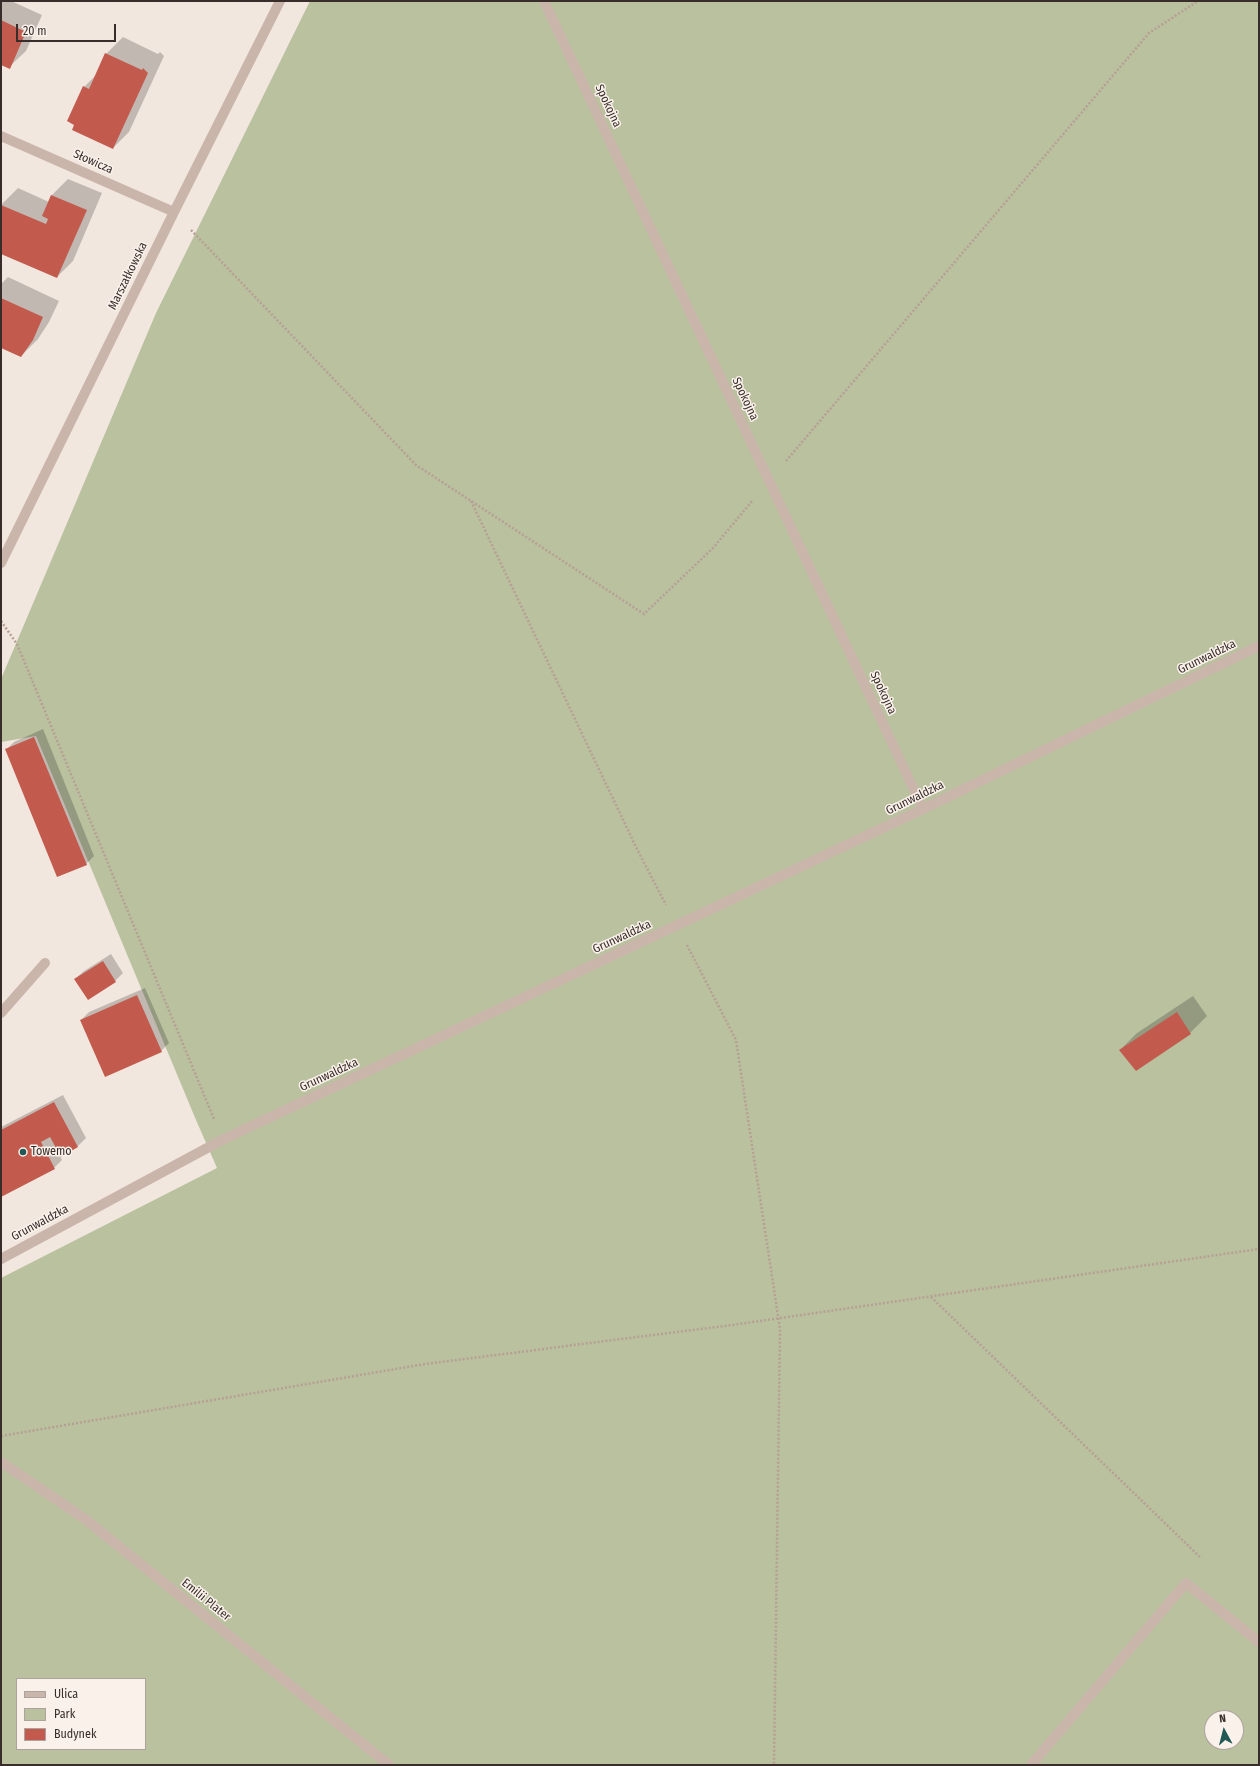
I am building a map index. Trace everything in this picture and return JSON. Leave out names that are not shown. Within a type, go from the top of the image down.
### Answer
[{"type":"street","name":"Marszałkowska","points":[[1,563],[280,1]]},
{"type":"street","name":"Spokojna","points":[[544,1],[923,809]]},
{"type":"street","name":"Słowicza","points":[[1,136],[174,212]]},
{"type":"street","name":"Grunwaldzka","points":[[1,1259],[222,1140],[923,809],[1259,646]]},
{"type":"street","points":[[1,1013],[45,963]]},
{"type":"street","name":"Emilii Plater","points":[[1,1462],[85,1519],[389,1765]]},
{"type":"street","points":[[1031,1765],[1186,1583],[1259,1642]]},
{"type":"path","points":[[471,500],[637,849],[666,905]]},
{"type":"path","points":[[1,621],[18,644],[222,1140]]},
{"type":"path","points":[[684,941],[736,1040],[780,1329],[774,1765]]},
{"type":"path","points":[[1,1436],[425,1364],[778,1318],[1259,1249]]},
{"type":"path","points":[[930,1296],[1201,1558]]},
{"type":"green space","points":[[310,1],[1259,1],[1259,1765],[1,1765],[1,1278],[217,1168],[36,736],[1,742],[1,679],[156,313]]},
{"type":"building","points":[[1,20],[26,32],[10,69],[1,65]]},
{"type":"building","points":[[105,53],[142,70],[143,68],[148,73],[113,149],[72,130],[74,125],[67,121],[83,86],[89,89]]},
{"type":"building","points":[[51,195],[87,210],[57,278],[1,254],[1,205],[46,224],[48,219],[42,216]]},
{"type":"building","points":[[1,298],[43,317],[33,340],[21,357],[1,348]]},
{"type":"building","points":[[34,737],[87,865],[57,877],[5,749]]},
{"type":"building","points":[[103,961],[116,982],[88,1000],[74,979]]},
{"type":"building","points":[[137,995],[162,1052],[105,1077],[80,1020]]},
{"type":"building","points":[[1177,1012],[1191,1034],[1136,1071],[1119,1050]]},
{"type":"building","name":"Towemo","points":[[54,1102],[78,1147],[61,1157],[50,1137],[41,1142],[55,1169],[1,1197],[1,1130]]},
{"type":"place","name":"Towemo","points":[[23,1152]]}]
